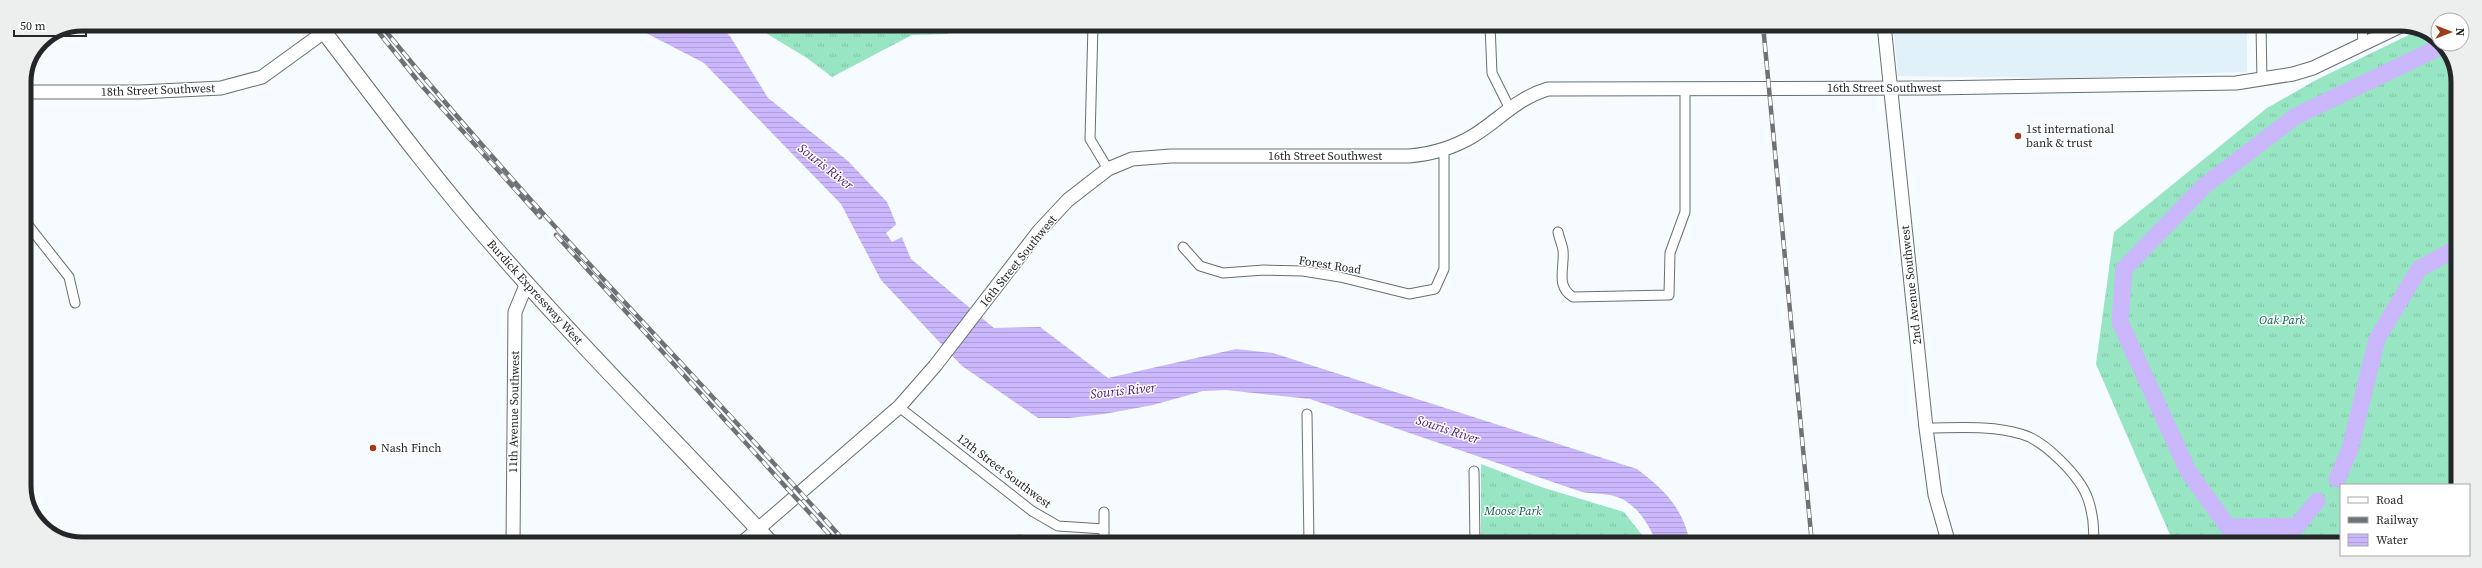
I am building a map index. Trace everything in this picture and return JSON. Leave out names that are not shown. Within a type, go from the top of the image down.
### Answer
[{"type":"main road","name":"18th Street Southwest","points":[[31,92],[140,92],[221,88],[262,77],[317,31]]},
{"type":"main road","name":"Burdick Expressway West","points":[[323,31],[447,192],[642,410],[765,537]]},
{"type":"main road","name":"2nd Avenue Southwest","points":[[1885,31],[1926,428],[1935,495],[1947,537]]},
{"type":"main road","name":"16th Street Southwest","points":[[750,537],[899,408],[941,358],[1039,232],[1073,196],[1108,169],[1132,159],[1171,156],[1409,156],[1444,149],[1474,135],[1509,107],[1531,94],[1548,89],[1890,88],[2236,83],[2262,80],[2313,68],[2391,31]]},
{"type":"main road","name":"11th Avenue Southwest","points":[[512,537],[516,312],[527,282]]},
{"type":"street","points":[[1093,31],[1090,139],[1108,169]]},
{"type":"street","points":[[1490,31],[1492,73],[1509,107]]},
{"type":"street","points":[[2261,31],[2262,80]]},
{"type":"street","points":[[2362,31],[2362,45]]},
{"type":"street","points":[[1558,232],[1563,251],[1562,282],[1565,292],[1573,297],[1669,295],[1670,253],[1685,212],[1685,88]]},
{"type":"street","name":"Forest Road","points":[[1184,247],[1200,266],[1223,273],[1264,270],[1303,271],[1340,277],[1409,294],[1435,290],[1444,269],[1444,149]]},
{"type":"street","points":[[31,229],[69,277],[75,303]]},
{"type":"street","name":"12th Street Southwest","points":[[899,408],[1045,519],[1058,526],[1104,529]]},
{"type":"street","points":[[1307,414],[1308,537]]},
{"type":"street","points":[[1926,428],[1999,429],[2022,434],[2042,443],[2069,470],[2087,497],[2095,530],[2094,537]]},
{"type":"street","points":[[1474,471],[1475,537]]},
{"type":"street","points":[[1104,512],[1104,537]]},
{"type":"shaded area","points":[[1894,31],[2247,31],[2247,72],[2071,78],[1898,76]]},
{"type":"green space","points":[[763,31],[948,31],[948,34],[912,35],[832,77],[807,58]]},
{"type":"green space","name":"Oak Park","points":[[2413,33],[2430,41],[2430,52],[2441,52],[2447,62],[2451,78],[2451,484],[2340,484],[2340,537],[2171,537],[2096,364],[2114,232],[2267,108],[2316,80]]},
{"type":"green space","name":"Moose Park","points":[[1481,464],[1541,487],[1624,512],[1642,537],[1481,537]]},
{"type":"water","name":"Souris River","points":[[640,31],[725,31],[730,36],[768,98],[848,161],[887,202],[911,259],[994,328],[1040,327],[1108,378],[1236,349],[1273,353],[1637,469],[1664,492],[1678,510],[1688,537],[1654,537],[1638,511],[1616,496],[1582,492],[1310,399],[1226,390],[1203,391],[1153,405],[1104,414],[1069,418],[1038,418],[962,366],[881,280],[841,204],[704,63]]},
{"type":"water","points":[[1020,534],[1030,537],[1009,537]]},
{"type":"pier","points":[[898,223],[904,236],[892,242],[886,233]]},
{"type":"waterway","points":[[2317,501],[2297,526],[2228,527],[2188,471],[2120,322],[2124,269],[2204,186],[2296,116],[2430,52]]},
{"type":"waterway","points":[[2337,479],[2350,449],[2377,339],[2419,269],[2451,251]]},
{"type":"railway","points":[[378,31],[422,86],[540,217]]},
{"type":"railway","points":[[386,31],[493,157],[551,222],[841,537]]},
{"type":"railway","points":[[1764,31],[1811,537]]},
{"type":"railway","points":[[556,235],[832,537]]},
{"type":"place","name":"1st international bank & trust","points":[[2018,136]]},
{"type":"place","name":"Nash Finch","points":[[373,448]]}]
